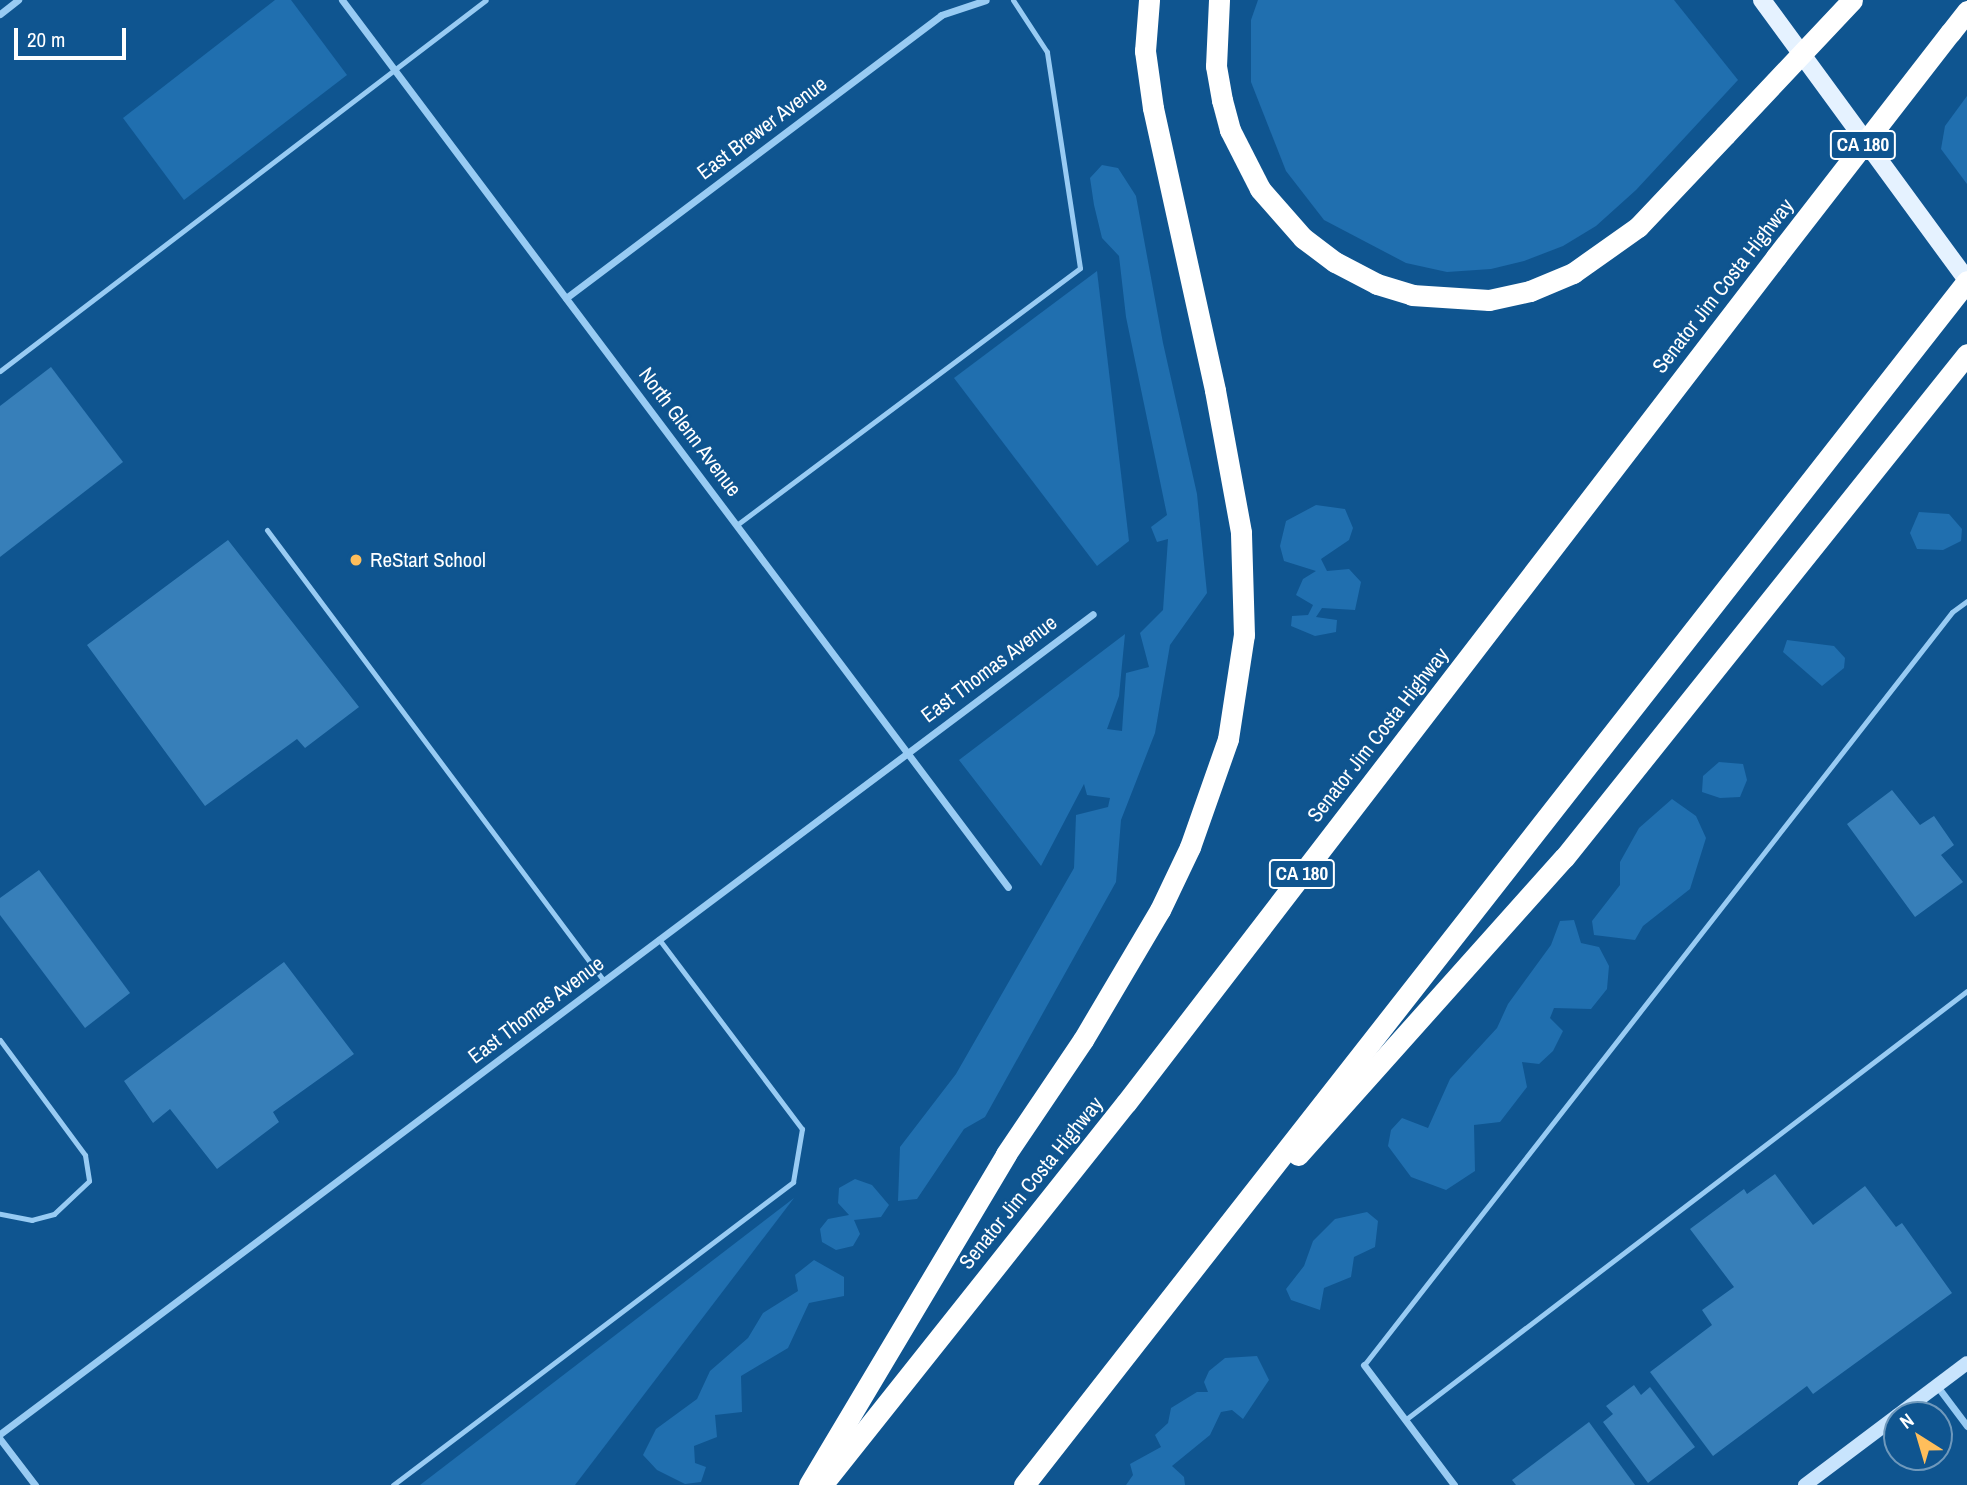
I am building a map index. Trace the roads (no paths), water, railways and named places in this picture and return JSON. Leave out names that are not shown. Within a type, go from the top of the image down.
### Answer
[{"type":"highway","points":[[809,1485],[1006,1154],[1083,1040],[1160,910],[1191,847],[1228,739],[1244,635],[1241,532],[1215,390],[1153,108],[1145,51],[1149,0]]},
{"type":"highway","points":[[1219,0],[1216,66],[1230,130],[1260,189],[1303,238],[1335,261],[1377,284],[1412,295],[1489,300],[1530,291],[1573,273],[1638,227],[1852,0]]},
{"type":"highway","name":"Senator Jim Costa Highway","points":[[822,1485],[1134,1092],[1967,11]]},
{"type":"highway","points":[[1024,1485],[1967,280]]},
{"type":"highway","points":[[1166,1302],[1564,858],[1904,429],[1967,354]]},
{"type":"main road","points":[[1762,0],[1967,280]]},
{"type":"main road","points":[[1916,1401],[1967,1363]]},
{"type":"main road","points":[[1805,1485],[1883,1426]]},
{"type":"street","points":[[0,14],[18,0]]},
{"type":"street","name":"North Glenn Avenue","points":[[342,0],[909,751],[1008,887]]},
{"type":"street","name":"East Brewer Avenue","points":[[566,298],[941,15],[986,0]]},
{"type":"street","name":"East Thomas Avenue","points":[[0,1436],[1093,614]]},
{"type":"street","points":[[1364,1364],[1454,1485]]},
{"type":"street","points":[[1937,1385],[1967,1426]]},
{"type":"street","points":[[0,1436],[35,1485]]},
{"type":"lane","points":[[0,371],[486,0]]},
{"type":"lane","points":[[737,524],[1080,268],[1046,52],[1013,0]]},
{"type":"lane","points":[[267,530],[604,981]]},
{"type":"lane","points":[[1364,1364],[1952,612],[1967,601]]},
{"type":"lane","points":[[393,1485],[793,1182],[802,1129],[659,939]]},
{"type":"lane","points":[[1405,1420],[1967,991]]},
{"type":"lane","points":[[0,1040],[85,1156],[89,1181],[54,1214],[32,1220],[0,1214]]},
{"type":"place","name":"ReStart School","points":[[356,560]]}]
